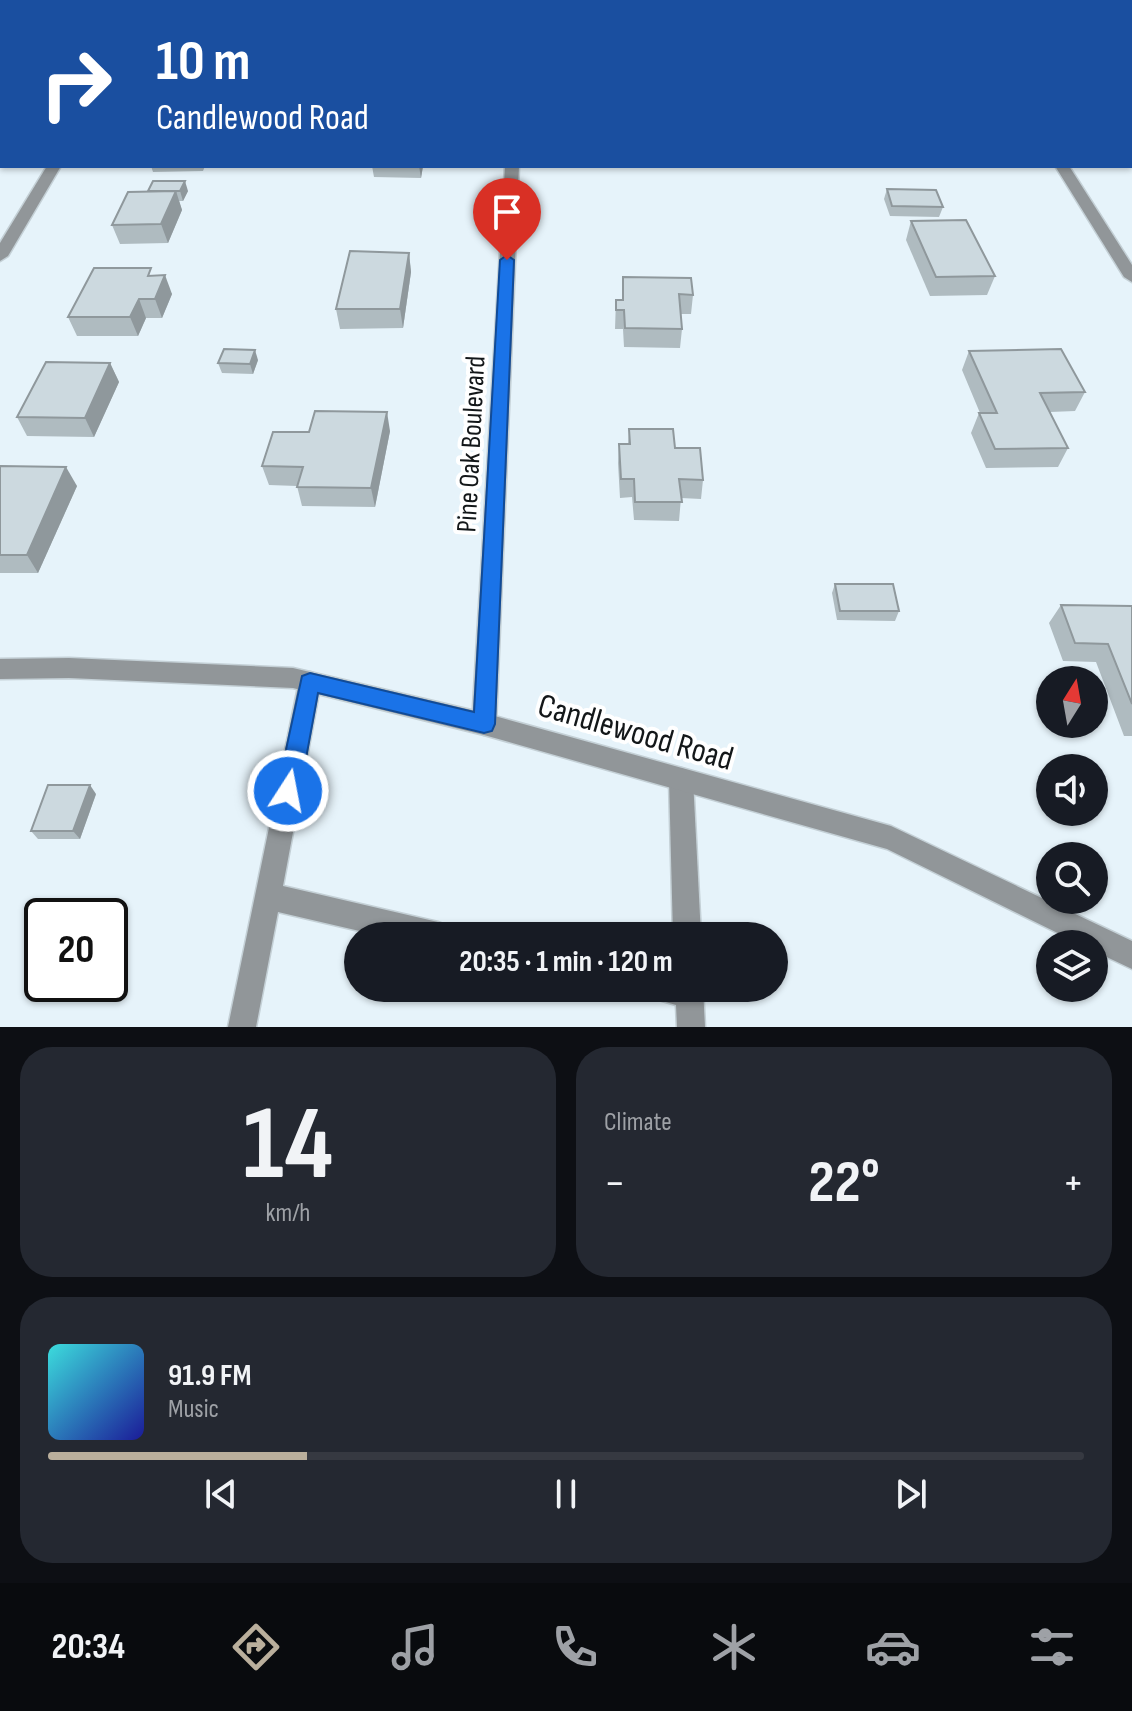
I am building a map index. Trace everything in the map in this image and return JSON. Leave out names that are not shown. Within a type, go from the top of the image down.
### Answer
[{"type":"street","points":[[0,256],[53,168]]},
{"type":"street","name":"Pine Oak Boulevard","points":[[484,724],[512,168]]},
{"type":"street","points":[[1063,168],[1132,277]]},
{"type":"street","name":"Candlewood Road","points":[[0,669],[84,668],[293,678],[484,724],[891,838],[1132,955]]},
{"type":"street","points":[[242,1027],[310,682]]},
{"type":"street","points":[[681,779],[686,922]]},
{"type":"street","points":[[268,896],[378,922]]},
{"type":"street","points":[[684,1002],[691,1027]]},
{"type":"building","points":[[153,181],[185,181],[180,191],[148,191]]},
{"type":"building","points":[[887,189],[936,190],[943,207],[892,206]]},
{"type":"building","points":[[176,191],[161,224],[112,225],[128,192]]},
{"type":"building","points":[[966,220],[995,276],[936,277],[911,221]]},
{"type":"building","points":[[350,251],[409,253],[400,309],[336,309]]},
{"type":"building","points":[[94,268],[151,268],[148,276],[165,275],[155,299],[139,299],[130,317],[68,317]]},
{"type":"building","points":[[623,277],[691,278],[693,295],[679,294],[682,329],[625,328],[624,310],[616,310],[616,300],[623,300]]},
{"type":"building","points":[[224,349],[255,350],[250,364],[218,363]]},
{"type":"building","points":[[1061,349],[1085,392],[1040,393],[1068,448],[995,449],[979,413],[997,413],[969,351]]},
{"type":"building","points":[[46,362],[110,363],[85,418],[17,417]]},
{"type":"building","points":[[315,411],[387,412],[371,488],[297,487],[303,467],[262,466],[273,432],[309,432]]},
{"type":"building","points":[[629,429],[673,429],[675,448],[700,448],[703,480],[679,479],[682,502],[635,502],[634,479],[621,479],[619,444],[630,444]]},
{"type":"building","points":[[0,466],[66,467],[27,555],[0,555]]},
{"type":"building","points":[[835,584],[893,584],[899,611],[840,611]]},
{"type":"building","points":[[1061,605],[1132,606],[1132,704],[1108,644],[1075,643]]},
{"type":"building","points":[[48,785],[90,785],[73,831],[31,831]]},
{"type":"route","points":[[288,791],[310,682],[484,724],[507,260]]}]
